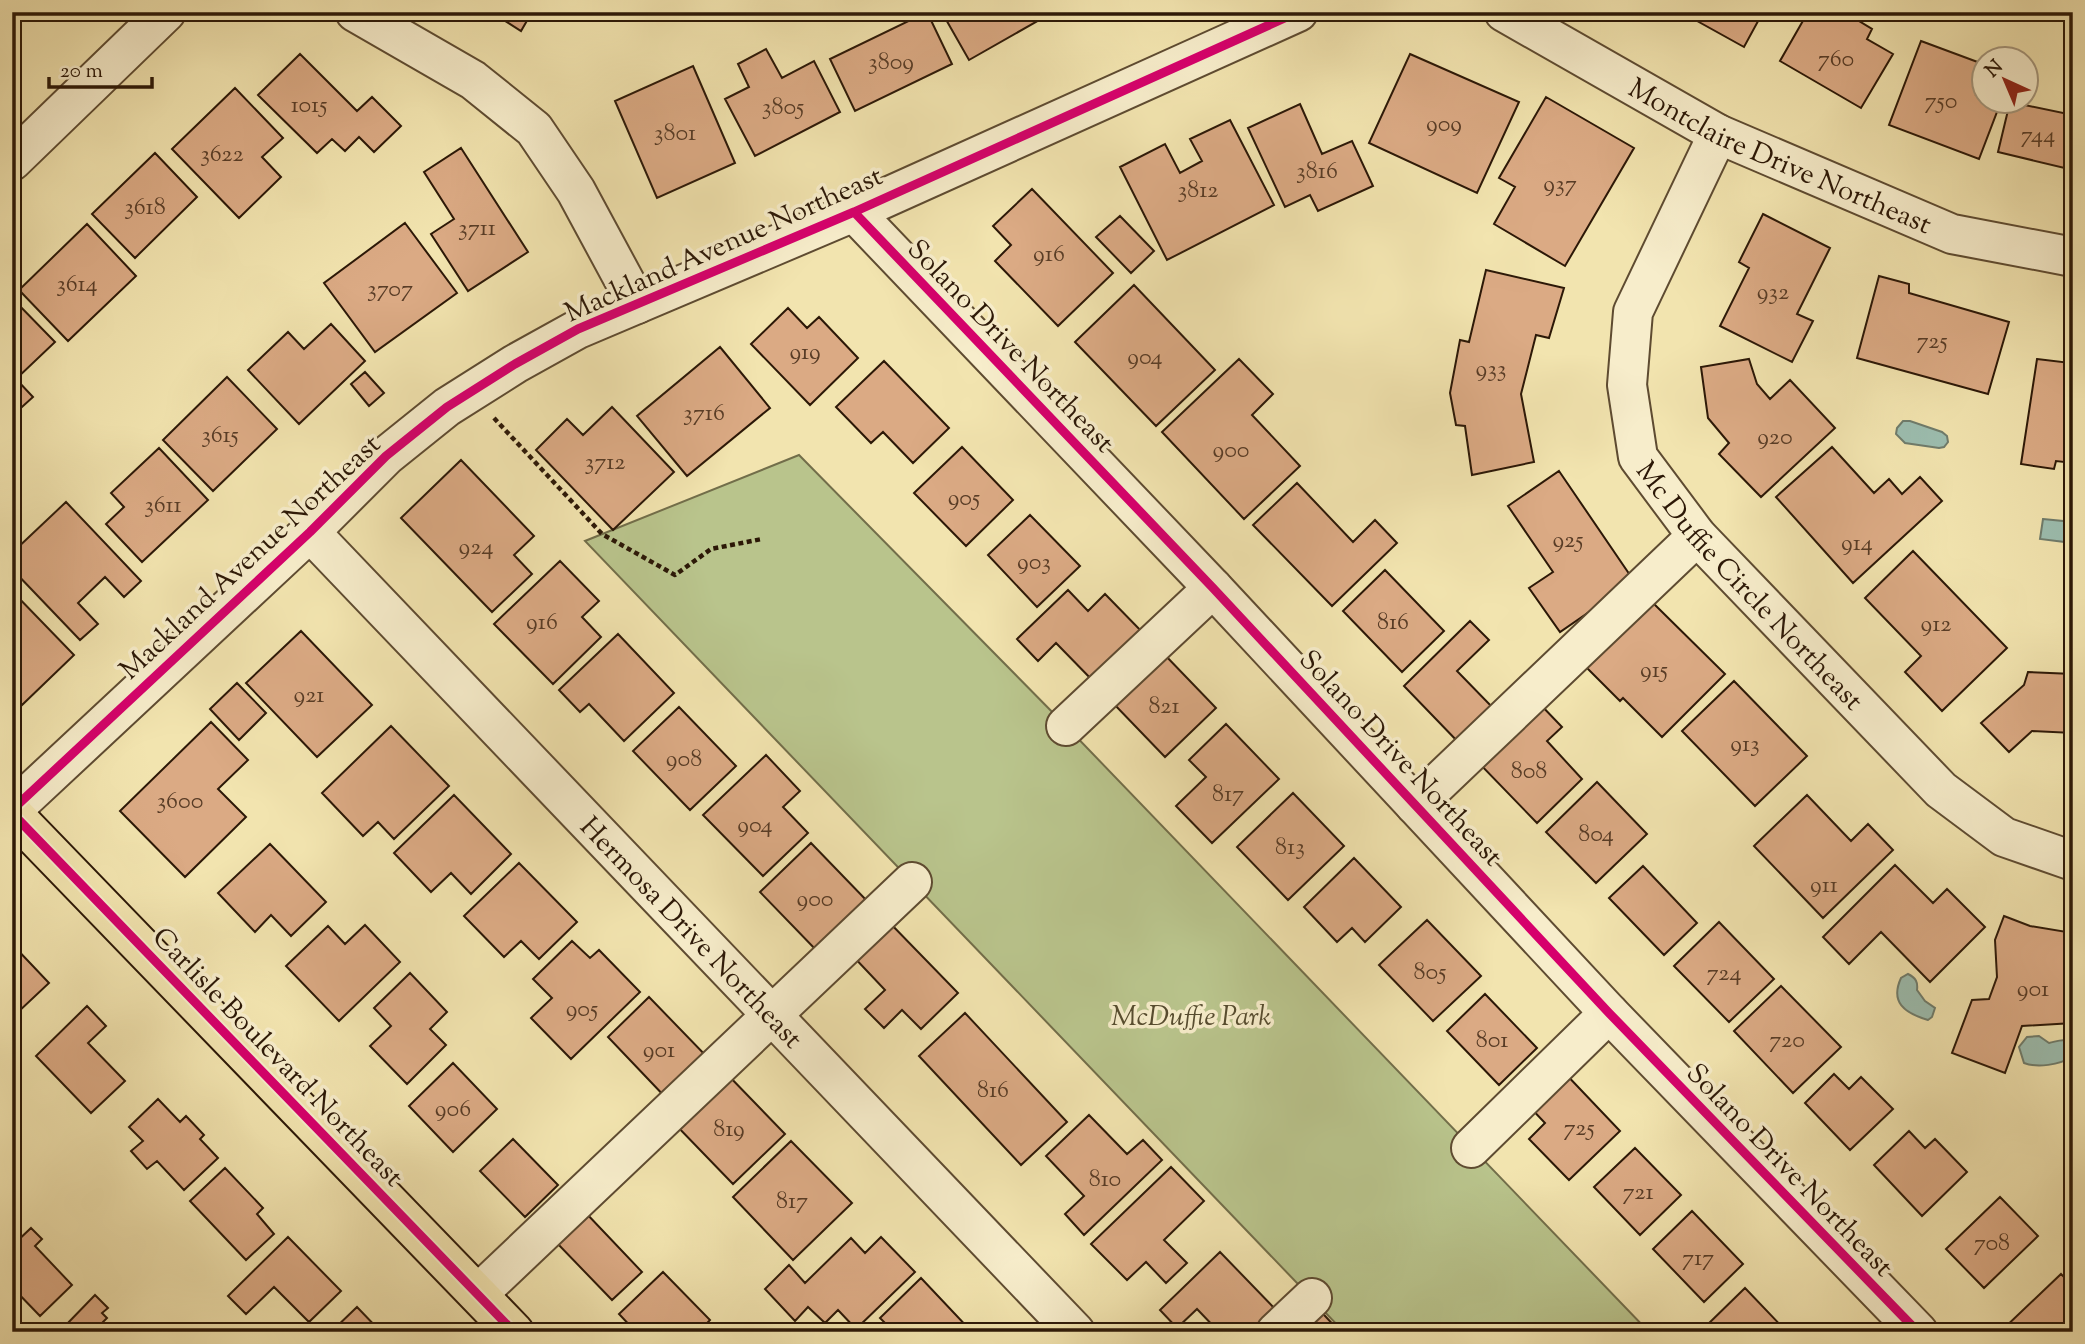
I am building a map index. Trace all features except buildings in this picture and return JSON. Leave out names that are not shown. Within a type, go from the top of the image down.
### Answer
[{"type":"main road","name":"Carlisle Boulevard Northeast","points":[[12,812],[514,1332]]},
{"type":"street","points":[[12,161],[166,12]]},
{"type":"street","points":[[355,12],[472,79],[534,129],[576,191],[637,304]]},
{"type":"street","name":"Mackland Avenue Northeast","points":[[12,812],[310,532],[386,456],[447,407],[579,329],[854,212],[1298,12]]},
{"type":"street","name":"Montclaire Drive Northeast","points":[[1504,12],[1718,134],[1952,233],[2073,257]]},
{"type":"street","name":"Mc Duffie Circle Northeast","points":[[1718,134],[1633,312],[1627,386],[1638,457],[1697,537],[1941,790],[2004,837],[2073,861]]},
{"type":"street","name":"Solano Drive Northeast","points":[[854,212],[1213,588],[1609,1013],[1918,1332]]},
{"type":"street","name":"Hermosa Drive Northeast","points":[[310,532],[1075,1332]]},
{"type":"street","points":[[1415,805],[1697,537]]},
{"type":"street","points":[[1066,726],[1213,588]]},
{"type":"street","points":[[478,1294],[912,882]]},
{"type":"street","points":[[1471,1148],[1609,1013]]},
{"type":"street","points":[[1276,1332],[1312,1298]]},
{"type":"path","points":[[492,417],[602,534],[675,575],[711,549],[762,539]]},
{"type":"green space","name":"McDuffie Park","points":[[799,455],[1066,726],[1649,1332],[1344,1332],[585,541]]},
{"type":"shaded area","points":[[1903,421],[1942,432],[1947,436],[1948,442],[1939,448],[1905,443],[1896,434]]},
{"type":"shaded area","points":[[2043,519],[2073,522],[2073,543],[2040,539]]},
{"type":"shaded area","points":[[1908,974],[1916,980],[1917,990],[1925,1001],[1935,1008],[1928,1020],[1906,1010],[1898,1000],[1901,978]]},
{"type":"shaded area","points":[[2039,1036],[2049,1043],[2068,1041],[2073,1047],[2071,1057],[2048,1065],[2024,1063],[2019,1047],[2027,1037]]},
{"type":"cycle path","points":[[12,810],[310,532],[386,456],[447,407],[515,364],[578,329],[854,212],[1298,12]]},
{"type":"cycle path","points":[[854,212],[1213,588],[1609,1013],[1918,1332]]},
{"type":"cycle path","points":[[12,813],[514,1332]]}]
